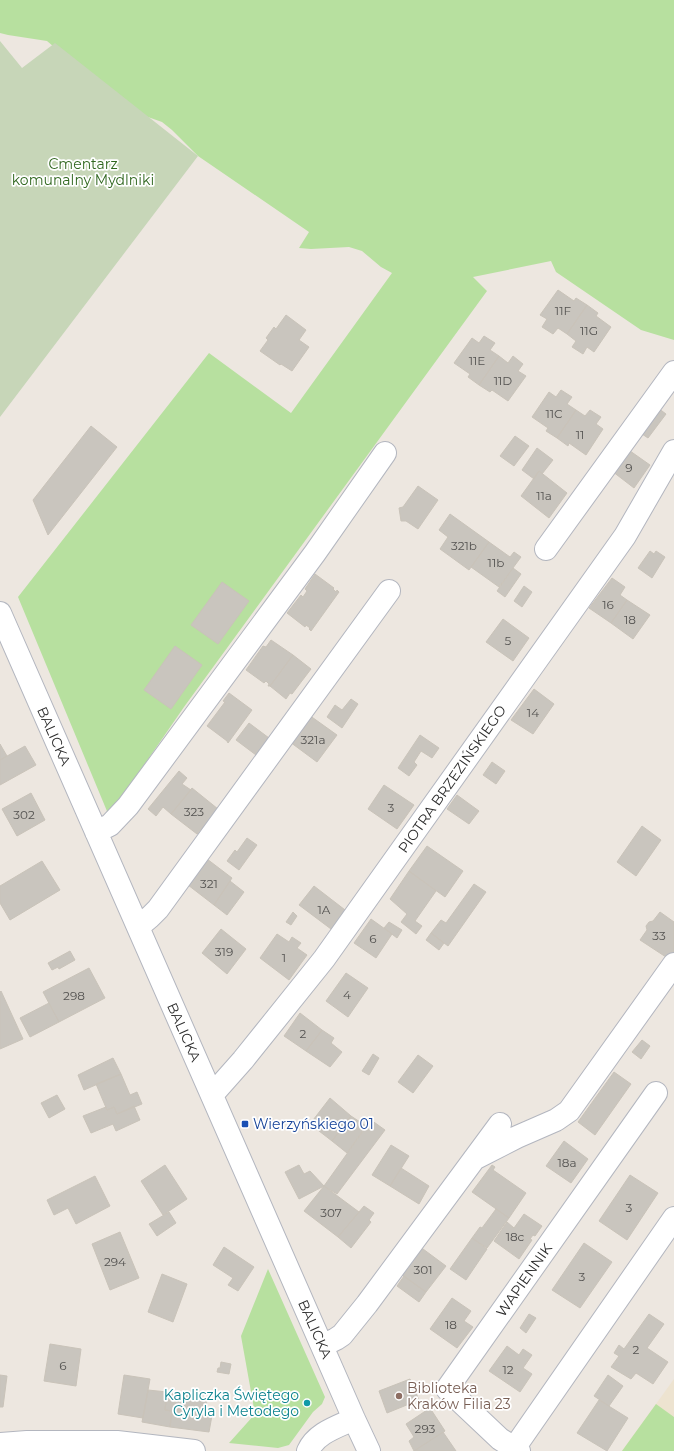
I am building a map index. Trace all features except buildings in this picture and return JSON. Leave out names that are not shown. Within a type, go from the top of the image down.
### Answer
[{"type":"street","points":[[546,549],[674,372]]},
{"type":"street","name":"PIOTRA BRZEZIŃSKIEGO","points":[[212,1096],[329,953],[625,536],[674,450]]},
{"type":"street","points":[[96,832],[110,825],[128,806],[310,560],[384,453]]},
{"type":"street","points":[[138,926],[158,909],[389,591]]},
{"type":"street","name":"BALICKA","points":[[0,613],[369,1451]]},
{"type":"street","points":[[474,1159],[517,1137],[556,1120],[569,1111],[674,964]]},
{"type":"street","name":"WAPIENNIK","points":[[517,1449],[500,1439],[447,1389],[656,1093]]},
{"type":"street","points":[[322,1346],[336,1340],[352,1323],[500,1124]]},
{"type":"street","points":[[517,1449],[674,1218]]},
{"type":"street","points":[[308,1451],[310,1446],[317,1438],[326,1432],[354,1419]]},
{"type":"street","points":[[0,1444],[27,1442],[117,1442],[194,1451]]},
{"type":"shaded area","points":[[674,1379],[674,1451],[622,1451],[656,1404]]},
{"type":"green space","points":[[0,0],[674,0],[674,340],[641,330],[556,272],[551,261],[473,277],[487,291],[184,707],[109,816],[18,597],[209,353],[291,413],[392,273],[381,267],[362,251],[349,247],[311,249],[299,248],[309,232],[198,156],[162,122],[128,110],[47,41],[0,33]]},
{"type":"green space","name":"Cmentarz komunalny Mydlniki","points":[[0,41],[22,68],[55,43],[198,156],[0,417]]},
{"type":"green space","points":[[268,1269],[325,1397],[322,1404],[313,1412],[289,1445],[278,1448],[229,1443],[255,1414],[241,1336]]},
{"type":"green space","points":[[656,1404],[674,1417],[674,1451],[622,1451]]},
{"type":"place","name":"Wierzyńskiego 01","points":[[245,1124]]},
{"type":"place","name":"Biblioteka Kraków Filia 23","points":[[399,1396]]},
{"type":"place","name":"Kapliczka Świętego Cyryla i Metodego","points":[[307,1403]]}]
